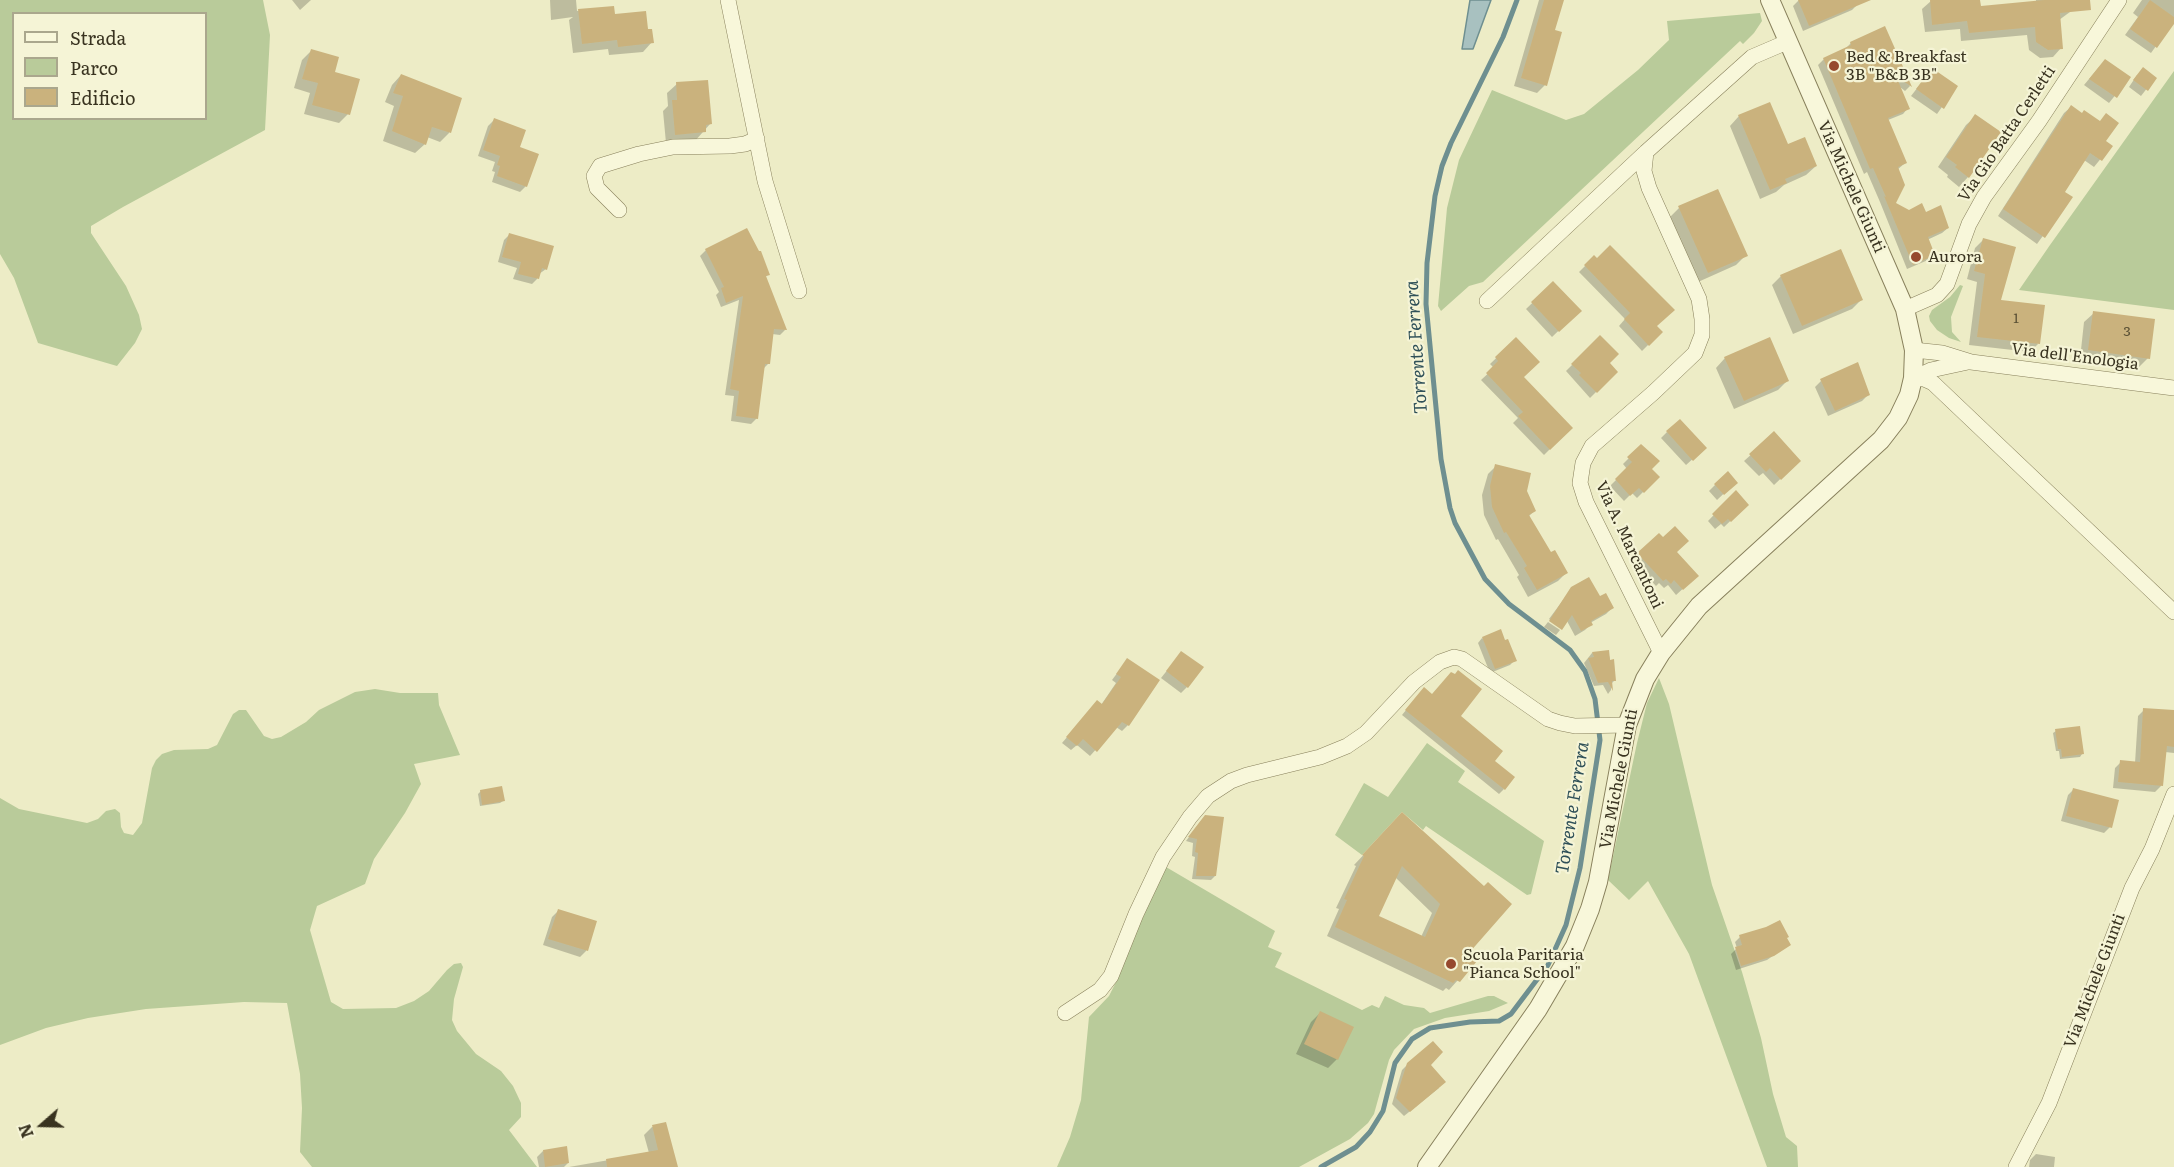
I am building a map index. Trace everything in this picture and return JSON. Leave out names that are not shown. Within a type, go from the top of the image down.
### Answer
[{"type":"street","points":[[728,0],[765,181],[799,291]]},
{"type":"street","name":"Via Michele Giunti","points":[[1427,1167],[1538,1008],[1575,946],[1598,882],[1618,726],[1635,701],[1661,652],[1699,606],[1881,440],[1898,418],[1909,395],[1913,378],[1914,350],[1905,309],[1770,0]]},
{"type":"street","name":"Via Gio Batta Cerletti","points":[[1905,309],[1937,295],[1947,284],[1969,224],[1984,197],[2039,120],[2119,0]]},
{"type":"street","points":[[1487,300],[1752,57],[1787,42]]},
{"type":"street","points":[[619,210],[604,197],[594,183],[596,171],[600,166],[673,147],[730,146],[745,144],[757,139]]},
{"type":"street","name":"Via A. Marcantoni","points":[[1646,152],[1644,171],[1649,188],[1699,299],[1702,335],[1695,353],[1592,446],[1583,463],[1580,483],[1586,502],[1661,652]]},
{"type":"street","name":"Via dell'Enologia","points":[[1914,350],[1942,353],[1971,362],[2174,388]]},
{"type":"street","name":"Via dell'Enologia","points":[[1913,378],[1931,370],[1971,362]]},
{"type":"street","points":[[1913,378],[1933,383],[2174,612]]},
{"type":"street","points":[[1065,1013],[1092,996],[1112,976],[1136,914],[1163,857],[1190,817],[1208,796],[1231,781],[1247,775],[1320,757],[1347,746],[1366,733],[1414,682],[1440,662],[1454,657],[1462,659],[1548,718],[1575,726],[1618,726]]},
{"type":"street","name":"Via Michele Giunti","points":[[2016,1167],[2049,1103],[2132,888],[2152,849],[2174,794]]},
{"type":"green space","points":[[0,0],[263,0],[270,35],[265,130],[91,226],[91,233],[126,286],[139,315],[142,329],[135,343],[117,366],[38,343],[14,278],[0,254]]},
{"type":"green space","points":[[1760,13],[1762,21],[1743,44],[1740,41],[1483,282],[1469,286],[1441,311],[1438,306],[1447,208],[1459,160],[1492,90],[1566,120],[1584,114],[1638,70],[1669,40],[1667,21]]},
{"type":"green space","points":[[2174,71],[2174,310],[2019,290],[2050,245]]},
{"type":"green space","points":[[1960,285],[1963,286],[1951,317],[1952,332],[1961,342],[1937,330],[1929,316],[1932,310],[1950,297]]},
{"type":"green space","points":[[1659,678],[1669,704],[1712,885],[1742,972],[1786,1137],[1797,1146],[1798,1167],[1767,1167],[1689,954],[1648,881],[1629,900],[1608,880],[1647,703]]},
{"type":"green space","points":[[375,689],[400,693],[438,693],[439,705],[460,755],[414,764],[421,784],[405,813],[374,859],[365,884],[317,906],[310,930],[331,1002],[343,1009],[396,1008],[414,1001],[429,991],[447,970],[454,964],[461,963],[463,967],[454,999],[452,1020],[457,1031],[476,1054],[501,1071],[513,1086],[521,1103],[521,1117],[509,1130],[537,1167],[312,1167],[300,1152],[302,1108],[300,1074],[287,1003],[244,1002],[146,1009],[88,1018],[46,1028],[0,1045],[0,798],[19,809],[87,823],[98,819],[106,811],[115,809],[120,813],[124,833],[133,835],[142,823],[152,768],[162,754],[174,750],[208,749],[217,745],[233,714],[239,710],[246,710],[264,736],[272,739],[281,737],[306,722],[319,710],[355,692]]},
{"type":"green space","points":[[1427,743],[1465,771],[1458,782],[1544,841],[1531,894],[1527,895],[1426,826],[1423,830],[1402,812],[1362,855],[1335,835],[1364,783],[1388,797]]},
{"type":"green space","points":[[1166,867],[1275,931],[1268,947],[1282,953],[1275,967],[1362,1010],[1372,1005],[1379,1008],[1385,996],[1404,1005],[1424,1008],[1430,1013],[1488,996],[1494,996],[1508,1003],[1489,1011],[1445,1018],[1414,1029],[1394,1050],[1389,1060],[1374,1114],[1368,1123],[1350,1139],[1299,1167],[1057,1167],[1070,1137],[1081,1100],[1089,1017],[1109,996]]},
{"type":"water","points":[[1470,0],[1491,0],[1473,49],[1462,49]]},
{"type":"building","points":[[1544,0],[1564,0],[1555,30],[1562,32],[1547,86],[1521,78]]},
{"type":"building","points":[[1798,0],[1871,0],[1809,26]]},
{"type":"building","points":[[1930,0],[1980,0],[1981,6],[2044,0],[2090,0],[2091,10],[2060,13],[2063,49],[2048,50],[2036,42],[2035,27],[1969,33],[1967,21],[1932,25]]},
{"type":"building","points":[[2150,0],[2174,17],[2174,24],[2157,48],[2130,29]]},
{"type":"building","points":[[614,6],[615,14],[646,11],[648,29],[652,29],[654,43],[618,47],[617,40],[582,44],[578,9]]},
{"type":"building","points":[[1885,26],[1912,87],[1896,76],[1910,109],[1888,118],[1907,163],[1898,167],[1905,185],[1896,203],[1909,210],[1922,203],[1926,212],[1941,205],[1949,228],[1928,237],[1935,255],[1913,265],[1884,196],[1886,197],[1873,168],[1870,169],[1823,58],[1851,45],[1850,42]]},
{"type":"building","points":[[311,49],[339,57],[335,72],[360,79],[350,115],[312,105],[318,83],[302,79]]},
{"type":"building","points":[[2105,59],[2131,77],[2117,98],[2089,79]]},
{"type":"building","points":[[2143,67],[2157,78],[2148,91],[2133,80]]},
{"type":"building","points":[[1932,68],[1958,86],[1944,109],[1916,89]]},
{"type":"building","points":[[401,74],[462,98],[451,133],[432,127],[426,145],[392,131],[403,96],[393,93]]},
{"type":"building","points":[[708,80],[712,124],[706,125],[706,132],[675,135],[672,100],[677,100],[676,82]]},
{"type":"building","points":[[1770,102],[1788,144],[1805,137],[1817,166],[1785,179],[1787,183],[1770,190],[1738,115]]},
{"type":"building","points":[[2071,105],[2082,113],[2084,110],[2100,121],[2106,113],[2119,123],[2106,141],[2113,146],[2102,161],[2090,153],[2065,192],[2073,197],[2045,238],[2003,209]]},
{"type":"building","points":[[1975,114],[2001,132],[1969,178],[1946,157]]},
{"type":"building","points":[[494,118],[526,130],[520,147],[539,154],[527,187],[497,176],[500,156],[483,150]]},
{"type":"building","points":[[1718,189],[1748,256],[1708,273],[1678,206]]},
{"type":"building","points":[[747,228],[761,251],[770,275],[766,276],[787,330],[774,329],[770,364],[765,364],[758,419],[736,416],[739,391],[730,389],[743,296],[726,303],[721,288],[724,287],[705,249]]},
{"type":"building","points":[[509,233],[554,246],[547,270],[542,268],[539,279],[518,274],[521,262],[502,257]]},
{"type":"building","points":[[1983,238],[2016,247],[2001,300],[2045,305],[2040,344],[1977,337],[1985,274],[1974,271]]},
{"type":"building","points":[[1610,245],[1675,310],[1657,326],[1663,332],[1649,346],[1624,319],[1630,313],[1584,265],[1594,255],[1597,258]]},
{"type":"building","points":[[1841,249],[1863,300],[1802,326],[1780,275]]},
{"type":"building","points":[[1553,281],[1582,311],[1559,332],[1531,302]]},
{"type":"building","points":[[2093,311],[2155,319],[2150,359],[2088,350]]},
{"type":"building","points":[[1600,335],[1619,354],[1610,363],[1618,372],[1597,393],[1571,364]]},
{"type":"building","points":[[1516,337],[1540,362],[1524,377],[1573,428],[1550,450],[1518,416],[1523,412],[1486,373],[1498,361],[1495,357]]},
{"type":"building","points":[[1770,337],[1789,381],[1744,401],[1724,357]]},
{"type":"building","points":[[1858,362],[1870,395],[1835,411],[1820,379]]},
{"type":"building","points":[[1680,419],[1707,448],[1693,461],[1666,431]]},
{"type":"building","points":[[1774,431],[1801,461],[1781,480],[1770,468],[1766,472],[1749,454]]},
{"type":"building","points":[[1641,444],[1660,461],[1652,469],[1660,477],[1644,493],[1639,488],[1630,496],[1615,479],[1632,462],[1627,457]]},
{"type":"building","points":[[1495,464],[1531,473],[1527,491],[1536,511],[1529,515],[1551,552],[1555,550],[1568,573],[1537,590],[1524,568],[1527,566],[1506,532],[1504,533],[1492,507],[1490,486]]},
{"type":"building","points":[[1728,471],[1738,483],[1724,495],[1714,484]]},
{"type":"building","points":[[1736,490],[1749,505],[1731,522],[1728,519],[1722,524],[1712,514]]},
{"type":"building","points":[[1675,526],[1689,541],[1677,552],[1699,576],[1683,590],[1674,580],[1671,584],[1666,579],[1663,581],[1637,553],[1659,533],[1663,537]]},
{"type":"building","points":[[1589,577],[1600,596],[1606,593],[1614,608],[1591,621],[1593,625],[1581,631],[1572,615],[1562,630],[1549,621],[1571,587]]},
{"type":"building","points":[[1501,629],[1517,661],[1495,669],[1482,637]]},
{"type":"building","points":[[1609,650],[1610,660],[1614,659],[1616,681],[1612,681],[1613,691],[1608,682],[1598,683],[1588,658],[1594,657],[1592,652]]},
{"type":"building","points":[[1181,651],[1204,667],[1188,688],[1166,671]]},
{"type":"building","points":[[1127,658],[1160,680],[1129,726],[1122,722],[1097,752],[1083,739],[1077,746],[1066,737],[1097,700],[1102,704],[1121,677],[1116,674]]},
{"type":"building","points":[[1458,670],[1482,689],[1461,716],[1503,751],[1495,761],[1515,777],[1505,790],[1405,710],[1424,687],[1432,694],[1451,672],[1455,674]]},
{"type":"building","points":[[2143,708],[2174,710],[2174,747],[2167,746],[2163,786],[2118,782],[2120,760],[2140,762]]},
{"type":"building","points":[[2080,726],[2084,754],[2062,757],[2061,749],[2058,749],[2055,729]]},
{"type":"building","points":[[502,786],[505,801],[482,805],[480,790]]},
{"type":"building","points":[[2073,788],[2119,800],[2112,828],[2066,816]]},
{"type":"building","points":[[1402,812],[1484,886],[1488,882],[1512,904],[1469,953],[1477,961],[1460,982],[1456,980],[1453,983],[1335,927],[1347,900],[1344,899],[1364,856],[1362,855]],"holes":[[[1402,866],[1440,904],[1425,937],[1379,916]]]},
{"type":"building","points":[[1205,815],[1224,817],[1216,876],[1196,876],[1197,839],[1188,837]]},
{"type":"building","points":[[558,909],[597,921],[588,951],[548,939]]},
{"type":"building","points":[[1780,920],[1791,945],[1774,956],[1741,966],[1735,947],[1742,945],[1739,935]]},
{"type":"building","points":[[1320,1011],[1354,1027],[1338,1060],[1304,1044]]},
{"type":"building","points":[[1433,1041],[1443,1052],[1431,1065],[1446,1082],[1410,1112],[1396,1098],[1407,1063]]},
{"type":"building","points":[[666,1122],[678,1167],[607,1167],[606,1159],[658,1150],[652,1125]]},
{"type":"building","points":[[567,1146],[569,1163],[545,1167],[543,1150]]},
{"type":"waterway","name":"Torrente Ferrera","points":[[1321,1167],[1356,1147],[1370,1132],[1383,1111],[1395,1063],[1412,1039],[1430,1028],[1470,1022],[1499,1021],[1511,1014],[1548,965],[1566,925],[1580,868],[1600,740],[1595,699],[1585,671],[1570,650],[1509,604],[1485,579],[1455,523],[1441,459],[1426,304],[1427,263],[1435,196],[1442,166],[1503,37],[1517,0]]},
{"type":"place","name":"Bed & Breakfast 3B \"B&B 3B\"","points":[[1834,66]]},
{"type":"place","name":"Aurora","points":[[1916,257]]},
{"type":"place","name":"Scuola Paritaria \"Pianca School\"","points":[[1451,964]]}]
